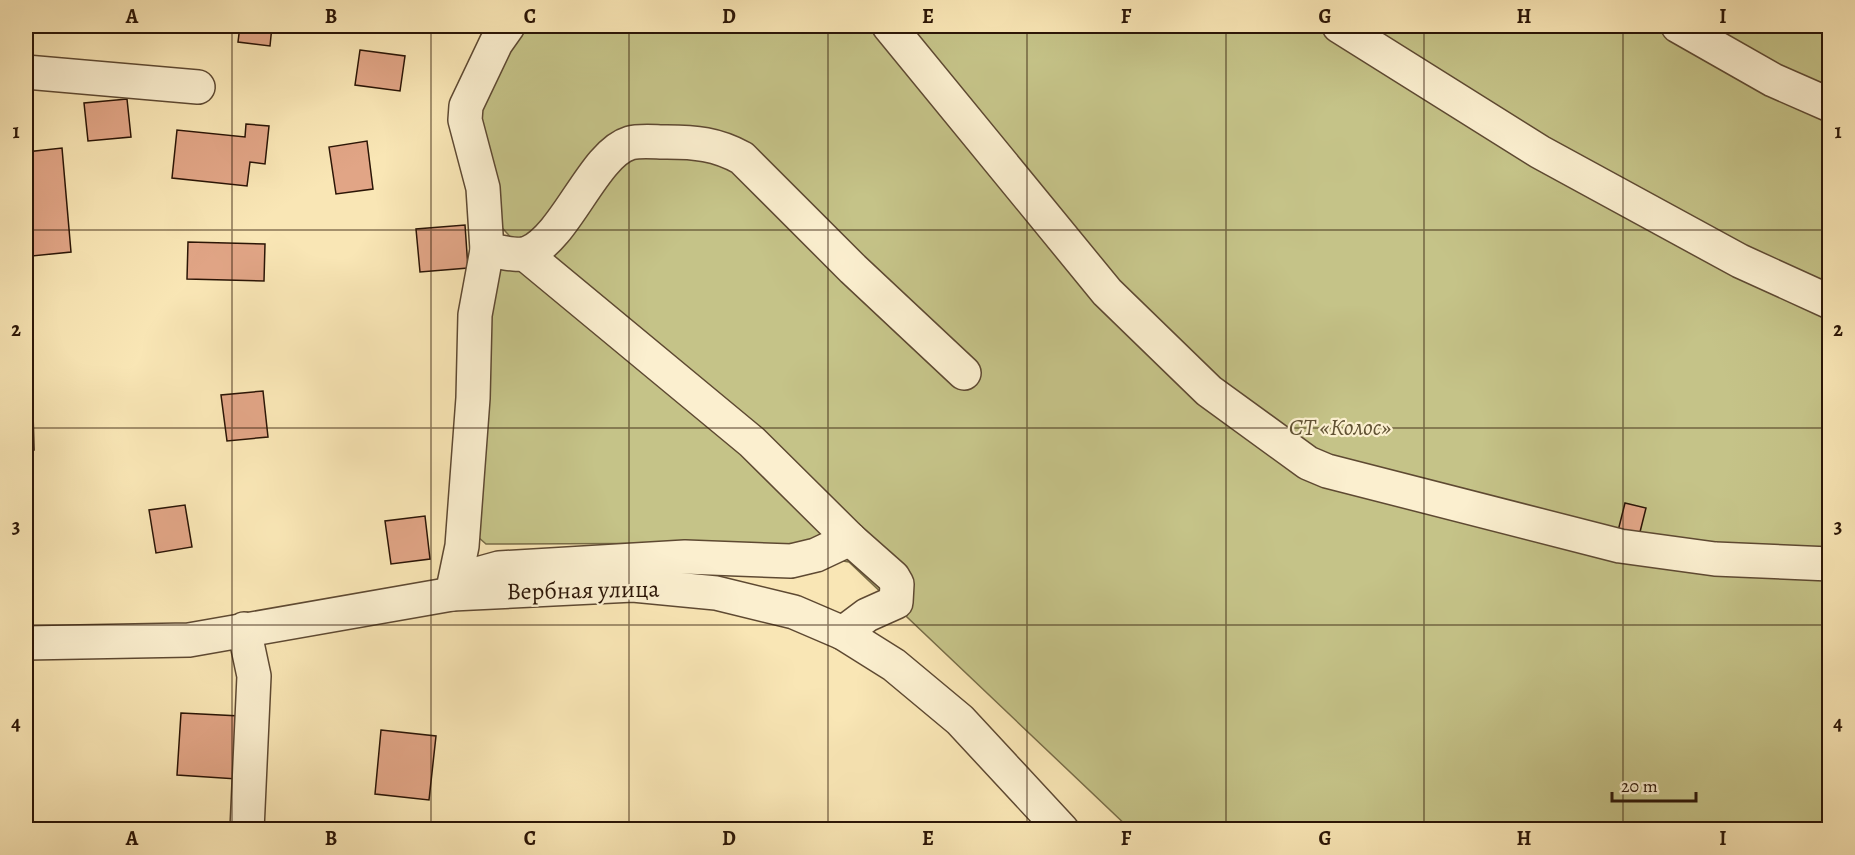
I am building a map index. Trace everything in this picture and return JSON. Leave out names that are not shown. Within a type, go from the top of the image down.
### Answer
[{"type":"street","points":[[452,594],[462,546],[474,398],[475,315],[487,250],[483,188],[465,120],[466,106],[496,43],[508,26]]},
{"type":"street","points":[[889,26],[1107,292],[1209,391],[1308,463],[1327,471],[1620,546],[1715,559],[1830,564]]},
{"type":"street","points":[[1339,26],[1540,152],[1740,261],[1830,302]]},
{"type":"street","points":[[1678,26],[1773,80],[1830,105]]},
{"type":"street","points":[[26,72],[198,87]]},
{"type":"street","points":[[487,250],[525,254],[537,248],[553,232],[614,151],[631,142],[701,142],[725,148],[742,158],[853,269],[964,373]]},
{"type":"street","points":[[525,254],[752,442],[850,539],[893,577],[898,594],[896,602],[867,615],[843,633]]},
{"type":"street","points":[[452,594],[481,573],[499,568],[685,557],[791,561],[816,555],[850,539]]},
{"type":"street","name":"Вербная улица","points":[[26,644],[189,640],[452,594],[633,585],[716,593],[794,612],[843,633],[894,665],[960,720],[1062,830]]},
{"type":"street","points":[[244,629],[254,676],[247,830]]},
{"type":"green space","name":"СТ «Колос»","points":[[516,26],[1829,26],[1829,829],[1130,829],[849,562],[735,543],[486,544],[469,529],[480,339],[497,271],[514,262],[516,243],[493,218],[476,109]]},
{"type":"building","points":[[240,26],[272,26],[270,46],[238,42]]},
{"type":"building","points":[[360,50],[405,56],[400,91],[355,85]]},
{"type":"building","points":[[127,99],[131,137],[88,141],[84,103]]},
{"type":"building","points":[[246,124],[269,126],[265,164],[250,162],[247,186],[172,178],[177,130],[245,137]]},
{"type":"building","points":[[367,141],[373,189],[336,194],[329,147]]},
{"type":"building","points":[[62,148],[71,252],[32,256],[26,191],[26,152]]},
{"type":"building","points":[[465,225],[468,268],[420,272],[416,229]]},
{"type":"building","points":[[188,242],[265,244],[264,281],[187,279]]},
{"type":"building","points":[[263,391],[268,437],[227,441],[221,395]]},
{"type":"building","points":[[26,412],[33,412],[34,450],[26,450]]},
{"type":"building","points":[[1625,503],[1646,508],[1638,540],[1617,535]]},
{"type":"building","points":[[185,505],[192,547],[156,553],[149,510]]},
{"type":"building","points":[[425,516],[430,559],[391,564],[385,521]]},
{"type":"building","points":[[181,713],[240,716],[237,779],[177,775]]},
{"type":"building","points":[[381,730],[436,736],[429,800],[375,794]]}]
